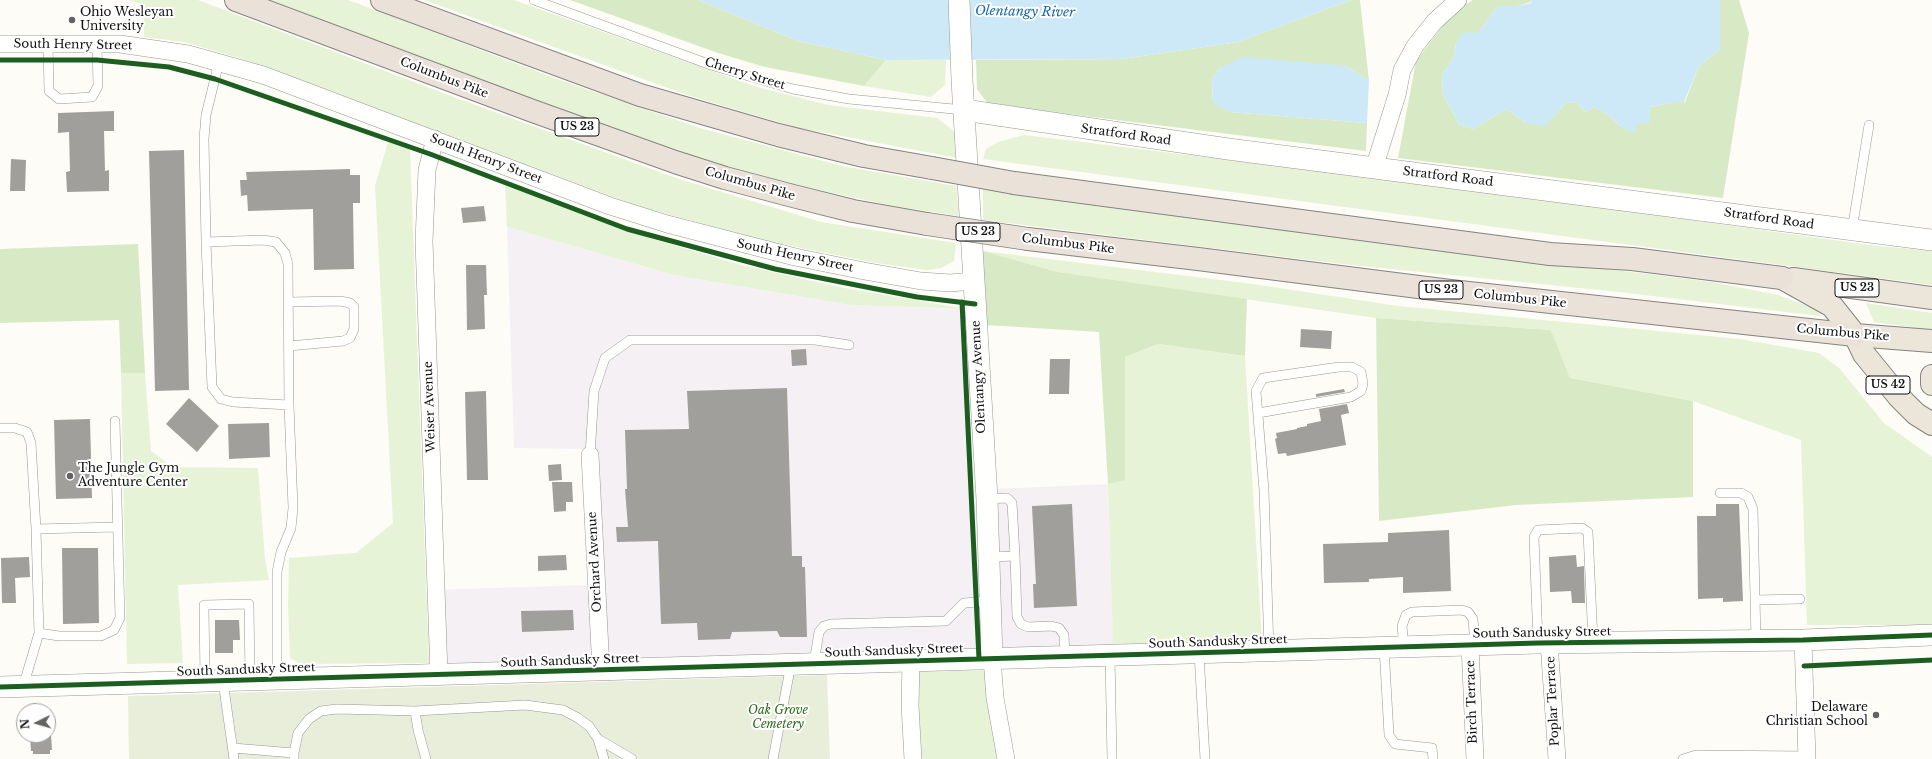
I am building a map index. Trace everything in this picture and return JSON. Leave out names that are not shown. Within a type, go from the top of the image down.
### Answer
[{"type":"highway","name":"Columbus Pike","points":[[236,0],[523,108],[675,162],[725,178],[853,211],[1028,239],[1450,291],[1855,336],[1932,341]]},
{"type":"highway","name":"US 23","points":[[382,0],[640,95],[778,135],[864,156],[1014,183],[1550,254],[1632,258],[1932,298]]},
{"type":"highway","name":"US 42","points":[[1782,278],[1832,306],[1855,336],[1864,354],[1899,397],[1916,414],[1932,424]]},
{"type":"highway","points":[[1932,376],[1932,384]]},
{"type":"street","name":"Olentangy Avenue","points":[[959,0],[962,80],[990,557],[992,658]]},
{"type":"street","points":[[1374,168],[1397,94],[1402,70],[1415,46],[1434,22],[1458,0]]},
{"type":"street","name":"South Henry Street","points":[[0,44],[120,44],[188,54],[263,75],[610,206],[729,241],[795,257],[921,281],[950,283],[974,282]]},
{"type":"street","name":"Stratford Road","points":[[964,110],[1059,125],[1374,168],[1932,240]]},
{"type":"street","name":"Weiser Avenue","points":[[435,139],[427,170],[424,241],[439,675]]},
{"type":"street","name":"Orchard Avenue","points":[[590,455],[601,670]]},
{"type":"street","name":"South Sandusky Street","points":[[0,687],[911,660],[1544,643],[1803,640],[1932,635]]},
{"type":"street","points":[[1803,640],[1807,758]]},
{"type":"street","name":"Poplar Terrace","points":[[1544,643],[1557,759]]},
{"type":"street","name":"Birch Terrace","points":[[1473,645],[1475,759]]},
{"type":"street","points":[[992,658],[995,698],[1006,759]]},
{"type":"street","points":[[911,660],[910,706],[913,759]]},
{"type":"lane","name":"Cherry Street","points":[[534,0],[711,65],[793,89],[849,99],[964,110]]},
{"type":"lane","points":[[48,44],[48,91],[59,99],[92,97],[98,86],[97,44]]},
{"type":"lane","points":[[219,62],[206,114],[204,139],[206,242],[212,387],[221,399],[233,402],[289,405]]},
{"type":"lane","points":[[1852,230],[1869,125]]},
{"type":"lane","points":[[206,242],[263,240],[276,242],[286,253],[288,264],[289,405],[293,508],[291,528],[281,552],[277,572],[277,679]]},
{"type":"lane","points":[[289,302],[340,301],[350,303],[354,307],[354,329],[350,338],[343,341],[289,346]]},
{"type":"lane","points":[[590,455],[594,391],[606,358],[630,340],[815,340],[849,345]]},
{"type":"lane","points":[[1258,413],[1351,397],[1361,391],[1362,384],[1360,372],[1352,367],[1339,366],[1263,378],[1256,391],[1264,490],[1269,651]]},
{"type":"lane","points":[[39,633],[60,636],[100,636],[114,630],[120,618],[115,420]]},
{"type":"lane","points":[[0,428],[15,428],[27,432],[32,443],[39,633],[23,687]]},
{"type":"lane","points":[[1720,493],[1741,493],[1748,498],[1753,509],[1756,641]]},
{"type":"lane","points":[[987,499],[1007,498],[1012,503],[1018,617],[1021,624],[1028,627],[1051,626],[1059,628],[1064,635],[1065,656]]},
{"type":"lane","points":[[36,529],[117,527]]},
{"type":"lane","points":[[1544,643],[1534,537],[1538,530],[1582,528],[1588,532],[1593,642]]},
{"type":"lane","points":[[990,557],[1015,556]]},
{"type":"lane","points":[[1755,600],[1800,599]]},
{"type":"lane","points":[[814,663],[819,632],[824,626],[831,624],[946,621],[964,603],[992,600]]},
{"type":"lane","points":[[234,759],[233,748],[214,681],[204,605],[249,604],[250,680]]},
{"type":"lane","points":[[1433,759],[1432,748],[1395,744],[1389,735],[1394,647],[1406,615],[1412,612],[1462,610],[1468,612],[1473,619],[1473,645]]},
{"type":"lane","points":[[1200,653],[1206,759]]},
{"type":"lane","points":[[1110,655],[1112,759]]},
{"type":"lane","points":[[773,759],[791,664]]},
{"type":"lane","points":[[233,748],[260,750],[294,756],[298,733],[309,719],[320,711],[337,709],[415,711],[525,705],[544,706],[563,710],[578,718],[589,726],[598,739],[604,759]]},
{"type":"lane","points":[[415,711],[418,730],[426,759]]},
{"type":"lane","points":[[598,739],[632,759]]},
{"type":"lane","points":[[257,759],[260,750]]},
{"type":"lane","points":[[1683,759],[1696,754],[1807,758]]},
{"type":"shaded area","points":[[507,227],[674,275],[850,305],[985,310],[995,489],[1108,484],[1114,666],[432,686],[429,663],[427,590],[589,585],[585,449],[514,448]]},
{"type":"green space","points":[[129,0],[198,0],[459,99],[676,178],[821,222],[956,243],[954,261],[941,268],[927,270],[876,263],[771,242],[637,206],[239,58],[184,42],[144,37],[144,5]]},
{"type":"green space","points":[[267,0],[348,0],[560,80],[700,128],[842,166],[956,186],[959,216],[893,206],[708,164]]},
{"type":"green space","points":[[424,0],[514,0],[757,87],[828,105],[937,118],[954,131],[957,158],[795,127],[687,95]]},
{"type":"green space","points":[[570,0],[698,0],[798,41],[886,60],[864,86],[765,67],[718,53]]},
{"type":"green space","points":[[1351,0],[1360,0],[1369,81],[1346,66],[1220,68],[1212,79],[1213,102],[1230,112],[1367,123],[1366,151],[988,104],[977,89],[976,60],[1122,59],[1238,42]]},
{"type":"green space","points":[[1473,0],[1532,0],[1531,2],[1518,6],[1498,6],[1478,33],[1456,43],[1454,57],[1442,75],[1443,95],[1459,124],[1473,129],[1506,109],[1526,123],[1558,113],[1565,103],[1576,102],[1585,112],[1595,107],[1611,117],[1621,127],[1638,124],[1650,107],[1674,102],[1685,102],[1699,66],[1720,49],[1720,0],[1739,0],[1749,33],[1723,198],[1398,158],[1416,61],[1453,12]]},
{"type":"green space","points":[[886,60],[946,60],[945,85],[931,97],[864,86]]},
{"type":"green space","points":[[1024,135],[1484,191],[1869,245],[1932,251],[1932,285],[983,159],[986,149],[998,142]]},
{"type":"green space","points":[[388,142],[410,149],[429,663],[301,664],[290,658],[288,608],[289,558],[356,553],[393,523],[375,186]]},
{"type":"green space","points":[[505,185],[650,238],[741,265],[839,287],[967,309],[850,305],[674,275],[507,227]]},
{"type":"green space","points":[[983,188],[1399,243],[1712,282],[1778,295],[1819,310],[1820,316],[1619,292],[1342,264],[983,220]]},
{"type":"green space","points":[[138,244],[145,373],[121,373],[119,320],[0,323],[0,249]]},
{"type":"green space","points":[[983,251],[1253,284],[1398,306],[1740,339],[1819,353],[1839,368],[1884,423],[1932,457],[1932,625],[1807,625],[1801,440],[1693,401],[1570,378],[1551,330],[1376,318],[1058,272]]},
{"type":"green space","points":[[983,251],[1058,272],[1247,299],[1245,356],[1158,344],[1125,357],[1125,480],[1108,484],[1099,332],[986,325]]},
{"type":"green space","points":[[1866,303],[1932,313],[1932,330],[1874,322]]},
{"type":"green space","points":[[1376,318],[1551,330],[1570,378],[1693,401],[1693,497],[1516,505],[1379,521]]},
{"type":"green space","points":[[1158,344],[1245,356],[1262,642],[1113,644],[1108,484],[1125,479],[1125,357]]},
{"type":"green space","points":[[121,373],[145,373],[151,451],[173,467],[258,468],[265,559],[269,580],[178,585],[183,663],[127,664]]},
{"type":"green space","points":[[989,670],[1000,759],[918,759],[915,672]]},
{"type":"green space","name":"Oak Grove Cemetery","points":[[827,675],[830,759],[129,759],[128,696]]},
{"type":"water","name":"Olentangy River","points":[[698,0],[1351,0],[1238,42],[1122,59],[886,60],[798,41]]},
{"type":"water","points":[[1532,0],[1720,0],[1720,49],[1699,66],[1684,102],[1674,102],[1650,107],[1650,123],[1638,124],[1634,133],[1621,127],[1611,117],[1595,107],[1585,112],[1576,102],[1565,103],[1558,113],[1544,126],[1526,123],[1506,109],[1473,129],[1459,124],[1443,95],[1442,75],[1454,57],[1456,43],[1464,32],[1478,33],[1498,6],[1518,6],[1531,3]]},
{"type":"water","points":[[1243,57],[1346,66],[1369,81],[1367,123],[1230,112],[1213,103],[1212,79],[1220,68]]},
{"type":"building","points":[[114,111],[114,131],[104,131],[105,171],[109,170],[109,191],[67,192],[66,172],[70,171],[69,132],[58,133],[58,113]]},
{"type":"building","points":[[184,150],[189,390],[155,391],[149,151]]},
{"type":"building","points":[[11,159],[26,160],[25,191],[10,191]]},
{"type":"building","points":[[350,169],[350,175],[360,175],[360,203],[353,203],[354,269],[314,270],[313,209],[248,211],[247,195],[241,196],[240,180],[247,180],[246,172]]},
{"type":"building","points":[[484,206],[486,221],[463,223],[461,208]]},
{"type":"building","points":[[466,265],[486,265],[487,295],[484,295],[485,329],[467,330]]},
{"type":"building","points":[[1301,329],[1332,331],[1331,349],[1300,347]]},
{"type":"building","points":[[806,349],[807,365],[792,366],[791,350]]},
{"type":"building","points":[[1050,359],[1070,359],[1069,394],[1049,394]]},
{"type":"building","points":[[787,388],[792,556],[802,556],[802,567],[805,567],[807,637],[780,637],[777,631],[732,632],[730,639],[698,640],[697,623],[661,624],[658,541],[617,542],[616,527],[628,527],[625,489],[627,489],[625,430],[689,429],[687,391]]},
{"type":"building","points":[[1344,389],[1345,392],[1316,397],[1316,394]]},
{"type":"building","points":[[486,391],[488,480],[467,480],[465,392]]},
{"type":"building","points":[[189,398],[219,426],[197,452],[166,424]]},
{"type":"building","points":[[1347,404],[1349,413],[1341,415],[1346,445],[1287,456],[1286,453],[1278,454],[1275,439],[1277,438],[1276,433],[1297,429],[1307,426],[1307,424],[1321,421],[1319,409]]},
{"type":"building","points":[[90,419],[92,498],[56,499],[54,420]]},
{"type":"building","points":[[269,423],[270,457],[229,459],[228,424]]},
{"type":"building","points":[[561,464],[562,480],[549,481],[548,465]]},
{"type":"building","points":[[552,482],[572,482],[573,502],[566,502],[566,511],[554,512]]},
{"type":"building","points":[[1072,504],[1077,606],[1034,608],[1033,584],[1036,584],[1032,506]]},
{"type":"building","points":[[1716,504],[1739,504],[1743,601],[1723,602],[1723,598],[1698,599],[1697,516],[1716,516]]},
{"type":"building","points":[[1449,530],[1451,591],[1403,593],[1403,577],[1369,579],[1369,582],[1324,583],[1323,544],[1388,542],[1388,533]]},
{"type":"building","points":[[62,548],[98,548],[99,623],[63,624]]},
{"type":"building","points":[[566,555],[567,570],[538,571],[538,556]]},
{"type":"building","points":[[1576,555],[1577,567],[1584,566],[1585,603],[1572,603],[1571,591],[1550,592],[1549,557]]},
{"type":"building","points":[[29,557],[30,577],[15,578],[16,603],[2,603],[1,558]]},
{"type":"building","points":[[573,610],[574,630],[522,632],[521,611]]},
{"type":"building","points":[[215,620],[239,620],[240,640],[233,640],[233,653],[215,653]]},
{"type":"building","points":[[30,743],[52,743],[52,750],[50,750],[50,754],[33,754],[33,751],[31,751]]},
{"type":"cycle path","points":[[0,60],[97,60],[169,67],[215,79],[430,154],[627,229],[775,269],[917,297],[975,304]]},
{"type":"cycle path","points":[[962,302],[979,659]]},
{"type":"cycle path","points":[[0,687],[1538,643],[1803,640],[1932,635]]},
{"type":"cycle path","points":[[1804,666],[1932,660]]},
{"type":"place","name":"Ohio Wesleyan University","points":[[72,20]]},
{"type":"place","name":"The Jungle Gym Adventure Center","points":[[70,476]]},
{"type":"place","name":"Delaware Christian School","points":[[1876,715]]}]
